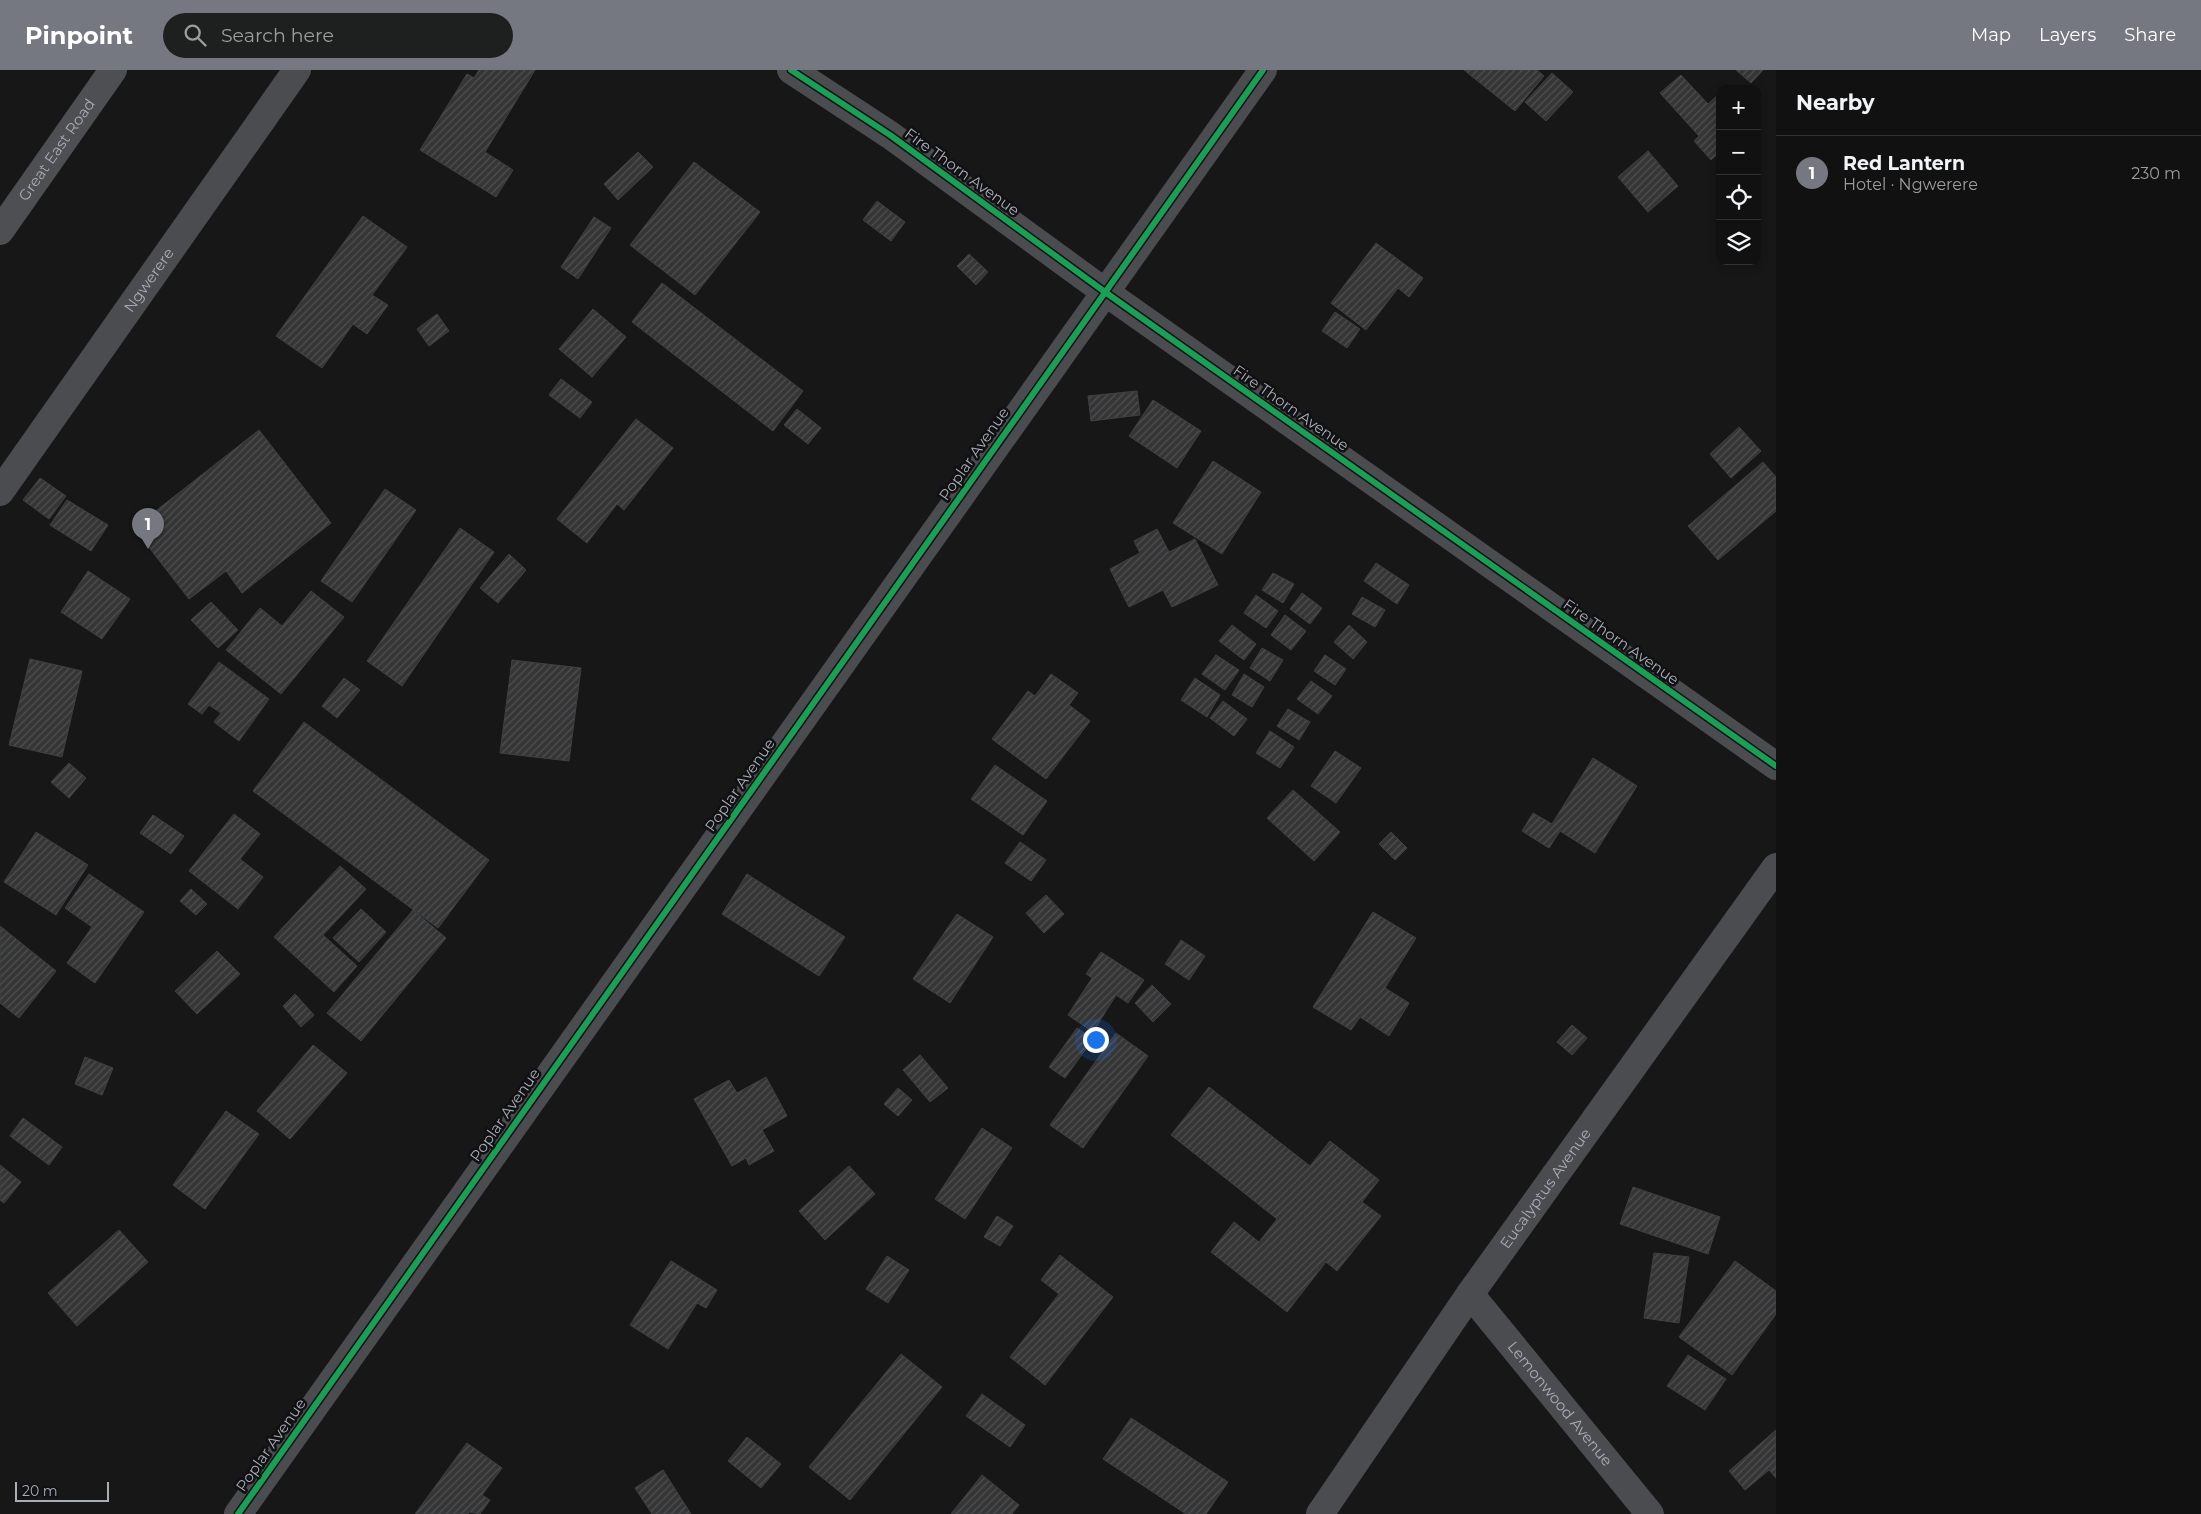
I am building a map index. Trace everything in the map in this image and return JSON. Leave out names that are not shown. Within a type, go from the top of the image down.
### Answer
[{"type":"main road","name":"Great East Road","points":[[0,231],[114,70]]},
{"type":"street","name":"Ngwerere","points":[[0,492],[297,70]]},
{"type":"street","name":"Fire Thorn Avenue","points":[[791,70],[890,135],[1105,292],[1776,766]]},
{"type":"street","name":"Poplar Avenue","points":[[238,1514],[1263,70]]},
{"type":"street","name":"Eucalyptus Avenue","points":[[1320,1514],[1470,1294],[1776,867]]},
{"type":"street","name":"Lemonwood Avenue","points":[[1470,1294],[1650,1514]]},
{"type":"building","points":[[479,70],[535,70],[485,152],[513,170],[496,197],[420,150],[467,74],[474,78]]},
{"type":"building","points":[[1464,70],[1537,70],[1544,76],[1515,111]]},
{"type":"building","points":[[1736,70],[1763,70],[1751,83]]},
{"type":"building","points":[[1552,73],[1573,92],[1546,121],[1525,102]]},
{"type":"building","points":[[1681,75],[1708,104],[1716,97],[1716,156],[1711,160],[1694,141],[1699,136],[1660,93]]},
{"type":"building","points":[[1648,151],[1678,186],[1648,212],[1618,177]]},
{"type":"building","points":[[638,152],[653,167],[618,200],[604,184]]},
{"type":"building","points":[[694,162],[760,212],[695,295],[630,245]]},
{"type":"building","points":[[877,201],[905,222],[891,241],[863,220]]},
{"type":"building","points":[[363,216],[407,247],[372,295],[388,305],[367,334],[353,324],[322,368],[276,336]]},
{"type":"building","points":[[594,217],[611,228],[578,279],[561,267]]},
{"type":"building","points":[[1376,243],[1423,278],[1409,297],[1398,288],[1366,330],[1331,303]]},
{"type":"building","points":[[969,254],[988,272],[976,285],[957,266]]},
{"type":"building","points":[[662,283],[803,391],[773,431],[632,322]]},
{"type":"building","points":[[593,309],[626,337],[592,377],[559,349]]},
{"type":"building","points":[[1335,312],[1360,329],[1347,348],[1322,331]]},
{"type":"building","points":[[437,314],[449,331],[429,346],[417,329]]},
{"type":"building","points":[[561,379],[592,402],[580,418],[549,395]]},
{"type":"building","points":[[1137,391],[1140,415],[1091,421],[1088,396]]},
{"type":"building","points":[[1153,400],[1201,431],[1177,468],[1129,436]]},
{"type":"building","points":[[797,409],[821,428],[808,444],[784,425]]},
{"type":"building","points":[[636,419],[673,448],[624,510],[617,504],[587,543],[557,519]]},
{"type":"building","points":[[1739,427],[1761,451],[1731,478],[1710,454]]},
{"type":"building","points":[[259,430],[331,523],[242,593],[226,571],[189,599],[134,528]]},
{"type":"building","points":[[1213,461],[1261,492],[1222,554],[1173,523]]},
{"type":"building","points":[[1763,462],[1776,477],[1776,511],[1718,560],[1688,526]]},
{"type":"building","points":[[40,478],[66,496],[49,519],[23,500]]},
{"type":"building","points":[[385,489],[416,510],[352,602],[321,581]]},
{"type":"building","points":[[67,500],[108,525],[91,551],[50,525]]},
{"type":"building","points":[[460,528],[494,552],[402,686],[367,661]]},
{"type":"building","points":[[1157,529],[1169,552],[1195,539],[1218,585],[1172,607],[1163,590],[1129,607],[1110,569],[1140,553],[1134,541]]},
{"type":"building","points":[[509,554],[526,570],[498,603],[480,588]]},
{"type":"building","points":[[1376,563],[1409,585],[1397,604],[1364,581]]},
{"type":"building","points":[[88,571],[130,599],[102,639],[61,612]]},
{"type":"building","points":[[1273,573],[1294,584],[1283,603],[1262,590]]},
{"type":"building","points":[[311,591],[344,617],[281,694],[226,650],[260,608],[282,626]]},
{"type":"building","points":[[1302,593],[1322,608],[1310,624],[1290,609]]},
{"type":"building","points":[[1256,595],[1278,611],[1266,628],[1244,613]]},
{"type":"building","points":[[1362,597],[1385,610],[1375,627],[1352,614]]},
{"type":"building","points":[[211,602],[238,630],[218,648],[191,620]]},
{"type":"building","points":[[1285,615],[1306,631],[1291,650],[1271,635]]},
{"type":"building","points":[[1232,625],[1256,644],[1244,660],[1219,641]]},
{"type":"building","points":[[1349,625],[1367,642],[1353,659],[1334,642]]},
{"type":"building","points":[[1262,648],[1283,660],[1270,681],[1250,668]]},
{"type":"building","points":[[1216,655],[1239,670],[1225,690],[1202,674]]},
{"type":"building","points":[[1325,655],[1346,669],[1335,685],[1314,671]]},
{"type":"building","points":[[30,659],[82,671],[62,757],[9,745]]},
{"type":"building","points":[[512,660],[581,668],[569,761],[500,753]]},
{"type":"building","points":[[219,662],[269,699],[239,741],[214,722],[221,713],[209,705],[202,714],[188,704]]},
{"type":"building","points":[[1051,674],[1078,693],[1069,705],[1090,721],[1046,779],[992,739],[1028,691],[1035,696]]},
{"type":"building","points":[[1244,674],[1264,687],[1252,707],[1232,695]]},
{"type":"building","points":[[344,678],[360,690],[337,718],[322,706]]},
{"type":"building","points":[[1195,678],[1220,695],[1207,717],[1181,700]]},
{"type":"building","points":[[1311,681],[1332,696],[1318,714],[1297,699]]},
{"type":"building","points":[[1223,701],[1247,719],[1234,736],[1210,718]]},
{"type":"building","points":[[1288,709],[1310,722],[1299,740],[1277,726]]},
{"type":"building","points":[[304,722],[489,860],[438,928],[253,791]]},
{"type":"building","points":[[1270,731],[1294,747],[1280,768],[1256,753]]},
{"type":"building","points":[[1335,751],[1361,768],[1336,803],[1311,786]]},
{"type":"building","points":[[1593,758],[1637,786],[1595,853],[1560,831],[1549,848],[1522,831],[1533,813],[1552,824]]},
{"type":"building","points":[[69,763],[86,778],[69,798],[51,782]]},
{"type":"building","points":[[995,765],[1047,801],[1023,835],[971,799]]},
{"type":"building","points":[[1293,790],[1340,832],[1314,861],[1267,818]]},
{"type":"building","points":[[234,814],[260,834],[240,859],[263,877],[238,909],[189,871]]},
{"type":"building","points":[[153,815],[184,836],[171,854],[140,833]]},
{"type":"building","points":[[36,832],[88,865],[56,915],[4,882]]},
{"type":"building","points":[[1391,832],[1407,848],[1395,860],[1379,844]]},
{"type":"building","points":[[1020,842],[1046,860],[1031,881],[1005,863]]},
{"type":"building","points":[[340,866],[366,889],[323,935],[357,966],[334,992],[274,937]]},
{"type":"building","points":[[89,874],[144,912],[95,983],[67,963],[92,927],[65,908]]},
{"type":"building","points":[[747,874],[845,937],[819,976],[722,914]]},
{"type":"building","points":[[191,889],[207,904],[196,915],[180,901]]},
{"type":"building","points":[[1046,895],[1064,914],[1044,933],[1026,913]]},
{"type":"building","points":[[361,909],[386,932],[359,962],[333,938]]},
{"type":"building","points":[[413,910],[446,938],[361,1041],[327,1013]]},
{"type":"building","points":[[1373,912],[1416,938],[1385,988],[1409,1003],[1389,1036],[1360,1017],[1351,1030],[1313,1007]]},
{"type":"building","points":[[957,914],[993,937],[950,1003],[913,979]]},
{"type":"building","points":[[0,926],[56,971],[19,1018],[0,1003]]},
{"type":"building","points":[[1181,940],[1205,956],[1189,980],[1165,964]]},
{"type":"building","points":[[217,951],[240,974],[197,1014],[175,991]]},
{"type":"building","points":[[1101,952],[1144,980],[1128,1003],[1116,995],[1093,1032],[1068,1015],[1092,978],[1086,974]]},
{"type":"building","points":[[1152,985],[1171,1004],[1153,1022],[1135,1003]]},
{"type":"building","points":[[295,994],[314,1015],[301,1027],[283,1006]]},
{"type":"building","points":[[1572,1025],[1587,1038],[1572,1055],[1557,1042]]},
{"type":"building","points":[[1077,1028],[1093,1039],[1065,1078],[1049,1067]]},
{"type":"building","points":[[1116,1033],[1148,1056],[1083,1148],[1050,1125]]},
{"type":"building","points":[[313,1045],[347,1073],[290,1139],[257,1111]]},
{"type":"building","points":[[920,1055],[948,1088],[930,1102],[903,1070]]},
{"type":"building","points":[[85,1057],[113,1068],[102,1095],[75,1084]]},
{"type":"building","points":[[766,1077],[787,1116],[762,1130],[774,1151],[749,1165],[746,1158],[732,1166],[694,1099],[729,1080],[737,1093]]},
{"type":"building","points":[[1209,1087],[1310,1166],[1330,1141],[1379,1180],[1362,1202],[1381,1216],[1337,1271],[1326,1262],[1287,1312],[1211,1252],[1234,1222],[1259,1242],[1277,1219],[1171,1135]]},
{"type":"building","points":[[898,1088],[912,1100],[898,1116],[884,1104]]},
{"type":"building","points":[[226,1111],[259,1134],[205,1209],[173,1185]]},
{"type":"building","points":[[23,1118],[62,1147],[49,1165],[10,1136]]},
{"type":"building","points":[[982,1128],[1012,1148],[965,1219],[935,1199]]},
{"type":"building","points":[[0,1165],[21,1182],[4,1203],[0,1200]]},
{"type":"building","points":[[849,1166],[875,1194],[825,1240],[799,1211]]},
{"type":"building","points":[[1633,1187],[1720,1217],[1708,1254],[1620,1224]]},
{"type":"building","points":[[997,1216],[1013,1226],[1000,1246],[984,1237]]},
{"type":"building","points":[[119,1230],[148,1262],[77,1326],[48,1293]]},
{"type":"building","points":[[1654,1253],[1689,1257],[1679,1323],[1644,1318]]},
{"type":"building","points":[[1060,1255],[1113,1297],[1045,1385],[1010,1357],[1059,1294],[1041,1280]]},
{"type":"building","points":[[887,1256],[909,1270],[888,1303],[866,1289]]},
{"type":"building","points":[[671,1261],[717,1290],[706,1308],[697,1303],[668,1349],[630,1325]]},
{"type":"building","points":[[1735,1261],[1776,1291],[1776,1314],[1732,1375],[1679,1337]]},
{"type":"building","points":[[901,1354],[942,1387],[850,1500],[809,1467]]},
{"type":"building","points":[[1688,1355],[1726,1379],[1705,1410],[1667,1386]]},
{"type":"building","points":[[982,1394],[1025,1425],[1010,1447],[966,1416]]},
{"type":"building","points":[[1131,1418],[1228,1482],[1206,1514],[1186,1514],[1103,1459]]},
{"type":"building","points":[[1776,1430],[1776,1478],[1769,1470],[1745,1490],[1729,1471]]},
{"type":"building","points":[[747,1437],[781,1464],[761,1488],[728,1461]]},
{"type":"building","points":[[467,1443],[502,1468],[482,1495],[490,1500],[480,1514],[469,1512],[468,1514],[415,1514]]},
{"type":"building","points":[[663,1470],[691,1514],[652,1514],[635,1488]]},
{"type":"building","points":[[982,1475],[1019,1505],[1012,1514],[951,1514]]},
{"type":"cycle path","points":[[791,70],[890,135],[1105,292],[1776,766]]},
{"type":"cycle path","points":[[238,1514],[1263,70]]},
{"type":"place","name":"Red Lantern","points":[[148,549]]}]
